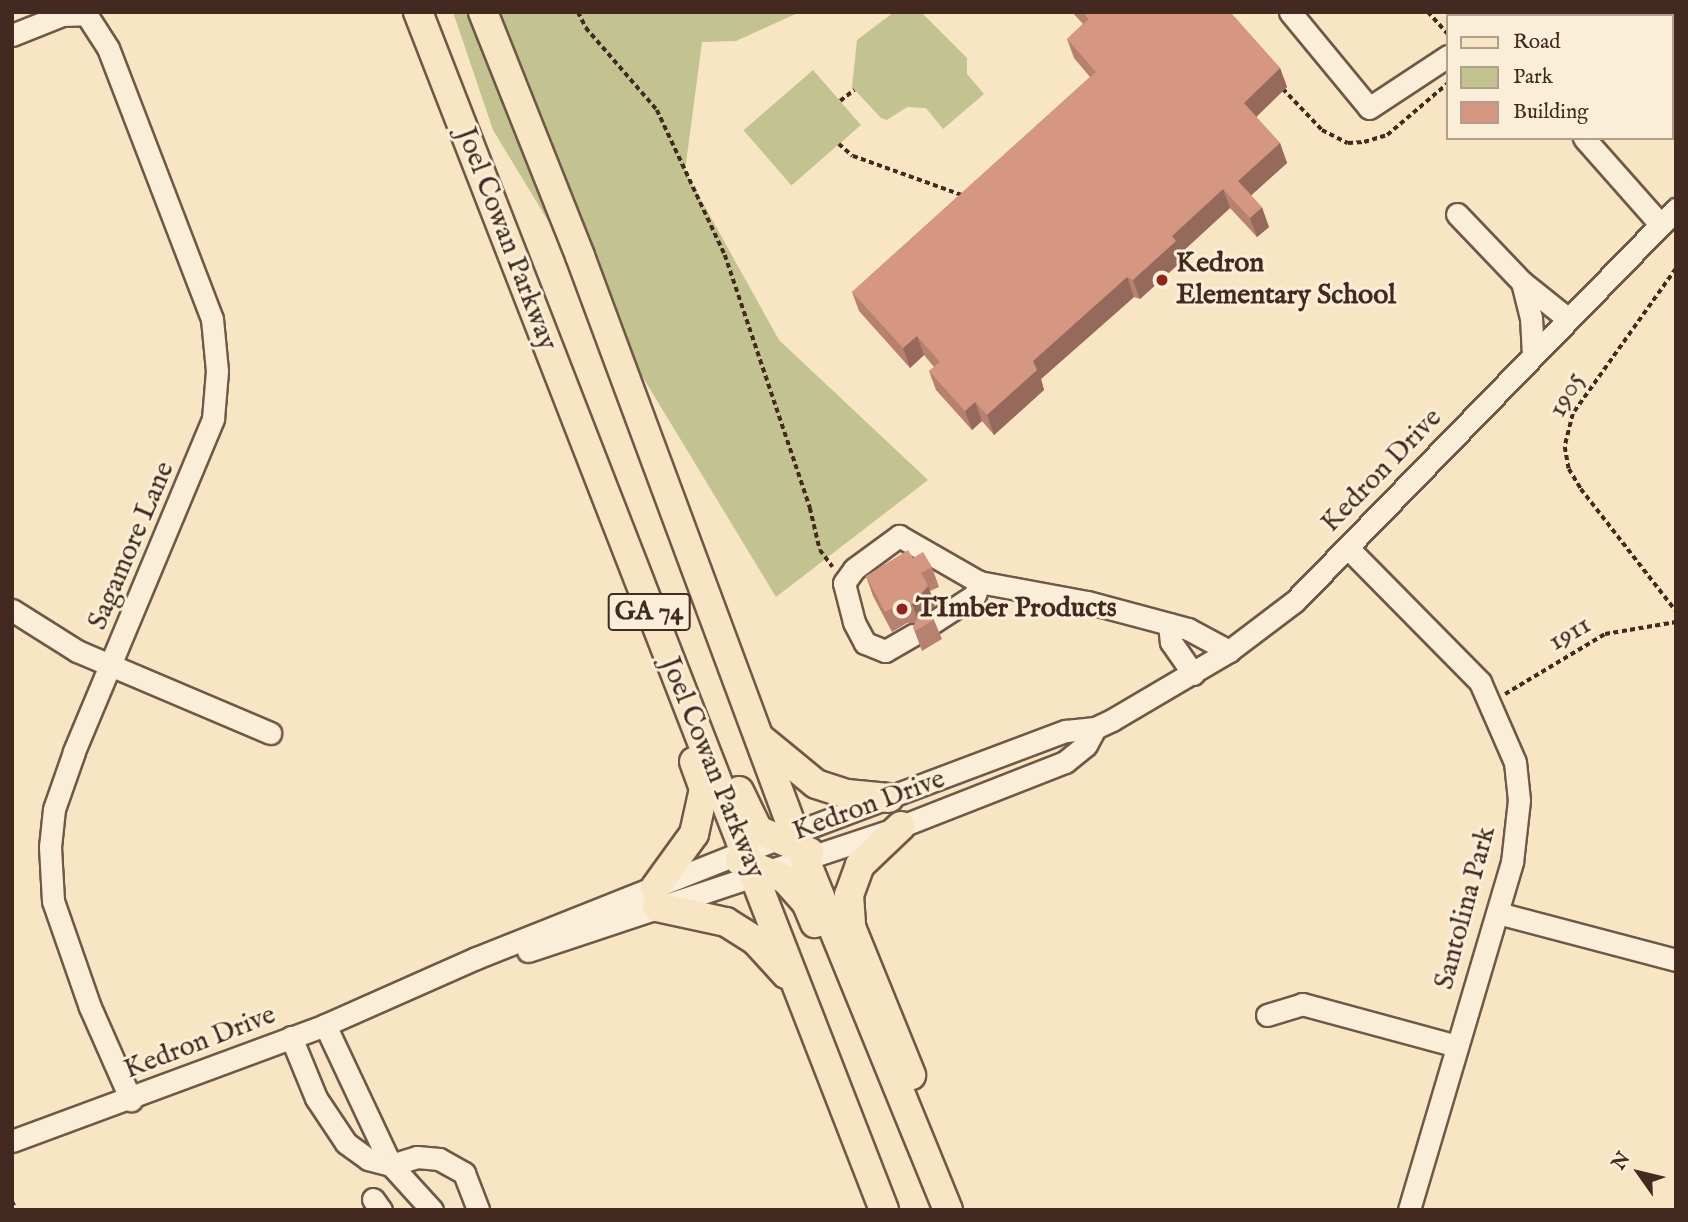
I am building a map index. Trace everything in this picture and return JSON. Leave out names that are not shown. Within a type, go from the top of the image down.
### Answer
[{"type":"main road","name":"Joel Cowan Parkway","points":[[418,12],[884,1210]]},
{"type":"main road","name":"Joel Cowan Parkway","points":[[483,12],[580,256],[800,848],[933,1179],[948,1210]]},
{"type":"main road","points":[[621,539],[656,587],[677,631],[744,804],[758,830],[800,848]]},
{"type":"main road","points":[[636,577],[643,633],[704,789],[694,834],[656,898],[726,922],[755,940],[797,986]]},
{"type":"main road","points":[[758,736],[816,784],[847,794],[889,798]]},
{"type":"main road","points":[[901,826],[860,865],[849,895],[851,927],[929,1122],[933,1179]]},
{"type":"main road","points":[[750,864],[785,879],[806,902],[905,1142],[933,1179]]},
{"type":"street","points":[[1290,12],[1369,108],[1446,57]]},
{"type":"street","name":"Sagamore Lane","points":[[12,35],[62,15],[86,14],[108,48],[212,319],[217,371],[213,419],[58,798],[50,847],[53,901],[90,1007],[131,1100]]},
{"type":"street","points":[[1586,140],[1660,224]]},
{"type":"street","name":"Kedron Drive","points":[[656,898],[800,848],[889,798],[1066,730],[1095,728],[1229,651],[1294,601],[1348,548],[1533,353],[1676,209]]},
{"type":"street","points":[[1457,214],[1522,282],[1567,318]]},
{"type":"street","points":[[1522,282],[1531,317],[1533,353]]},
{"type":"street","points":[[913,635],[885,652],[865,643],[854,622],[844,583],[854,569],[900,536],[979,582],[1087,602],[1169,624],[1229,651]]},
{"type":"street","name":"Santolina Park","points":[[1348,548],[1451,649],[1492,703],[1515,762],[1519,800],[1512,862],[1409,1210]]},
{"type":"street","points":[[932,623],[975,595],[979,582]]},
{"type":"street","points":[[12,610],[77,651],[113,664],[270,733]]},
{"type":"street","points":[[1169,624],[1171,642],[1193,674]]},
{"type":"street","name":"Kedron Drive","points":[[12,1142],[131,1100],[406,991],[750,864],[800,848],[901,826],[1066,762],[1086,745],[1095,728]]},
{"type":"street","points":[[1498,913],[1676,960]]},
{"type":"street","points":[[1266,1015],[1302,1004],[1457,1045]]},
{"type":"street","points":[[325,1025],[391,1165],[432,1210]]},
{"type":"street","points":[[291,1037],[331,1126],[368,1159],[391,1165],[417,1157],[439,1159],[464,1173],[478,1210]]},
{"type":"path","points":[[578,12],[586,28],[657,110],[725,255],[810,508],[820,550],[844,583]]},
{"type":"path","points":[[1428,12],[1446,32]]},
{"type":"path","points":[[1277,81],[1322,130],[1348,143],[1387,135],[1446,85]]},
{"type":"path","points":[[839,101],[854,90]]},
{"type":"path","points":[[839,144],[853,156],[968,197]]},
{"type":"path","name":"1905","points":[[1676,269],[1573,414],[1565,447],[1569,469],[1581,489],[1676,611]]},
{"type":"path","name":"1911","points":[[1492,703],[1605,634],[1676,622]]},
{"type":"path","points":[[12,1201],[16,1210]]},
{"type":"green space","points":[[453,12],[800,12],[736,41],[702,42],[685,171],[779,340],[928,480],[776,597],[493,130]]},
{"type":"green space","points":[[894,12],[921,12],[967,58],[967,74],[984,94],[943,129],[926,108],[907,107],[887,120],[881,118],[852,87],[857,40]]},
{"type":"green space","points":[[813,70],[861,125],[791,185],[744,130]]},
{"type":"building","name":"Kedron Elementary School","points":[[1082,12],[1230,12],[1280,68],[1244,103],[1280,143],[1238,181],[1262,207],[1250,218],[1223,189],[1172,236],[1176,241],[1133,280],[1127,277],[1033,361],[1037,370],[987,415],[975,402],[965,411],[929,371],[940,362],[917,336],[903,348],[852,292],[1096,72],[1067,39],[1089,19]]},
{"type":"building","points":[[908,550],[913,558],[923,552],[932,567],[921,573],[928,586],[912,604],[900,604],[885,612],[866,576]]},
{"type":"building","points":[[919,615],[932,615],[934,620],[915,631],[913,627]]},
{"type":"place","name":"Kedron Elementary School","points":[[1162,280]]},
{"type":"place","name":"TImber Products","points":[[902,609]]}]
